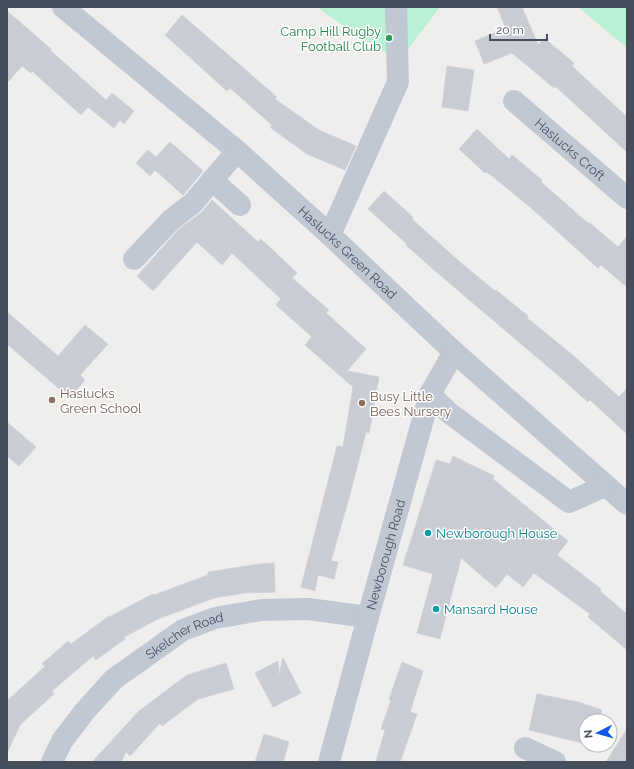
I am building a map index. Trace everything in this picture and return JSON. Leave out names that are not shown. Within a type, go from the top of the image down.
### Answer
[{"type":"street","name":"Haslucks Green Road","points":[[63,7],[237,151],[330,235],[454,352],[619,493]]},
{"type":"street","points":[[330,235],[398,82],[396,7]]},
{"type":"street","name":"Haslucks Croft","points":[[514,101],[627,198]]},
{"type":"street","points":[[134,259],[171,220],[193,203],[237,151]]},
{"type":"street","points":[[212,180],[240,205]]},
{"type":"street","name":"Newborough Road","points":[[329,762],[430,394],[454,352]]},
{"type":"street","points":[[430,394],[448,412],[569,502],[619,493]]},
{"type":"street","name":"Skelcher Road","points":[[52,762],[62,741],[84,712],[114,679],[183,630],[215,618],[261,610],[308,609],[368,617]]},
{"type":"street","points":[[525,748],[555,762]]},
{"type":"green space","name":"Camp Hill Rugby Football Club","points":[[318,7],[440,7],[399,61],[327,15]]},
{"type":"green space","points":[[578,7],[627,7],[627,48]]},
{"type":"building","points":[[497,7],[522,7],[538,45],[544,38],[574,63],[572,66],[627,117],[627,152],[555,86],[554,88],[512,53],[484,64],[475,41],[506,28]]},
{"type":"building","points":[[7,11],[106,100],[112,93],[134,111],[124,124],[120,120],[114,128],[88,107],[81,115],[32,71],[31,73],[22,66],[7,83]]},
{"type":"building","points":[[182,15],[277,97],[275,99],[319,130],[356,146],[345,170],[307,154],[271,128],[272,125],[230,88],[227,91],[165,35]]},
{"type":"building","points":[[447,66],[474,70],[468,111],[442,107]]},
{"type":"building","points":[[477,129],[509,159],[512,155],[542,180],[541,182],[618,247],[627,236],[627,287],[601,265],[598,268],[530,207],[487,172],[485,173],[459,149]]},
{"type":"building","points":[[170,142],[203,171],[183,195],[155,170],[150,176],[136,163],[148,150],[156,157]]},
{"type":"building","points":[[384,191],[413,217],[412,219],[461,263],[528,316],[527,318],[574,356],[619,397],[627,388],[627,434],[590,400],[588,402],[434,270],[368,209]]},
{"type":"building","points":[[212,200],[258,242],[261,239],[297,273],[292,278],[329,310],[326,313],[366,349],[347,371],[379,377],[369,433],[366,432],[331,561],[338,562],[334,579],[318,575],[315,591],[301,587],[337,446],[343,447],[353,387],[305,345],[312,337],[276,305],[281,299],[232,253],[222,265],[197,242],[153,291],[137,276],[179,229],[201,213]]},
{"type":"building","points":[[7,312],[58,356],[85,325],[108,344],[80,375],[85,380],[70,398],[7,344]]},
{"type":"building","points":[[7,422],[36,447],[19,466],[7,456]]},
{"type":"building","points":[[453,456],[494,476],[493,479],[568,541],[557,555],[601,589],[600,591],[627,614],[627,650],[588,617],[590,614],[534,573],[523,587],[507,574],[496,588],[461,558],[440,639],[417,633],[433,574],[403,565],[436,460],[450,464]]},
{"type":"building","points":[[274,563],[275,592],[244,593],[214,598],[158,619],[124,637],[125,639],[96,660],[93,656],[52,691],[54,694],[20,725],[7,753],[7,701],[45,666],[42,664],[68,641],[71,644],[109,616],[153,594],[154,595],[208,575],[208,572]]},
{"type":"building","points":[[283,658],[301,693],[273,707],[255,673],[278,661],[279,675]]},
{"type":"building","points":[[402,662],[423,671],[410,712],[417,714],[400,762],[376,762],[385,730],[381,729],[391,700],[389,699]]},
{"type":"building","points":[[226,663],[234,689],[198,699],[162,726],[160,723],[130,756],[126,752],[121,762],[92,762],[139,711],[187,675]]},
{"type":"building","points":[[537,694],[578,702],[602,710],[601,713],[578,713],[578,742],[529,730]]},
{"type":"building","points":[[627,729],[627,762],[606,762],[612,753],[618,753],[618,743]]},
{"type":"building","points":[[264,734],[289,742],[283,762],[255,762]]},
{"type":"place","name":"Camp Hill Rugby Football Club","points":[[389,38]]},
{"type":"place","name":"Haslucks Green School","points":[[52,400]]},
{"type":"place","name":"Busy Little Bees Nursery","points":[[362,403]]},
{"type":"place","name":"Newborough House","points":[[428,533]]},
{"type":"place","name":"Mansard House","points":[[436,609]]}]
